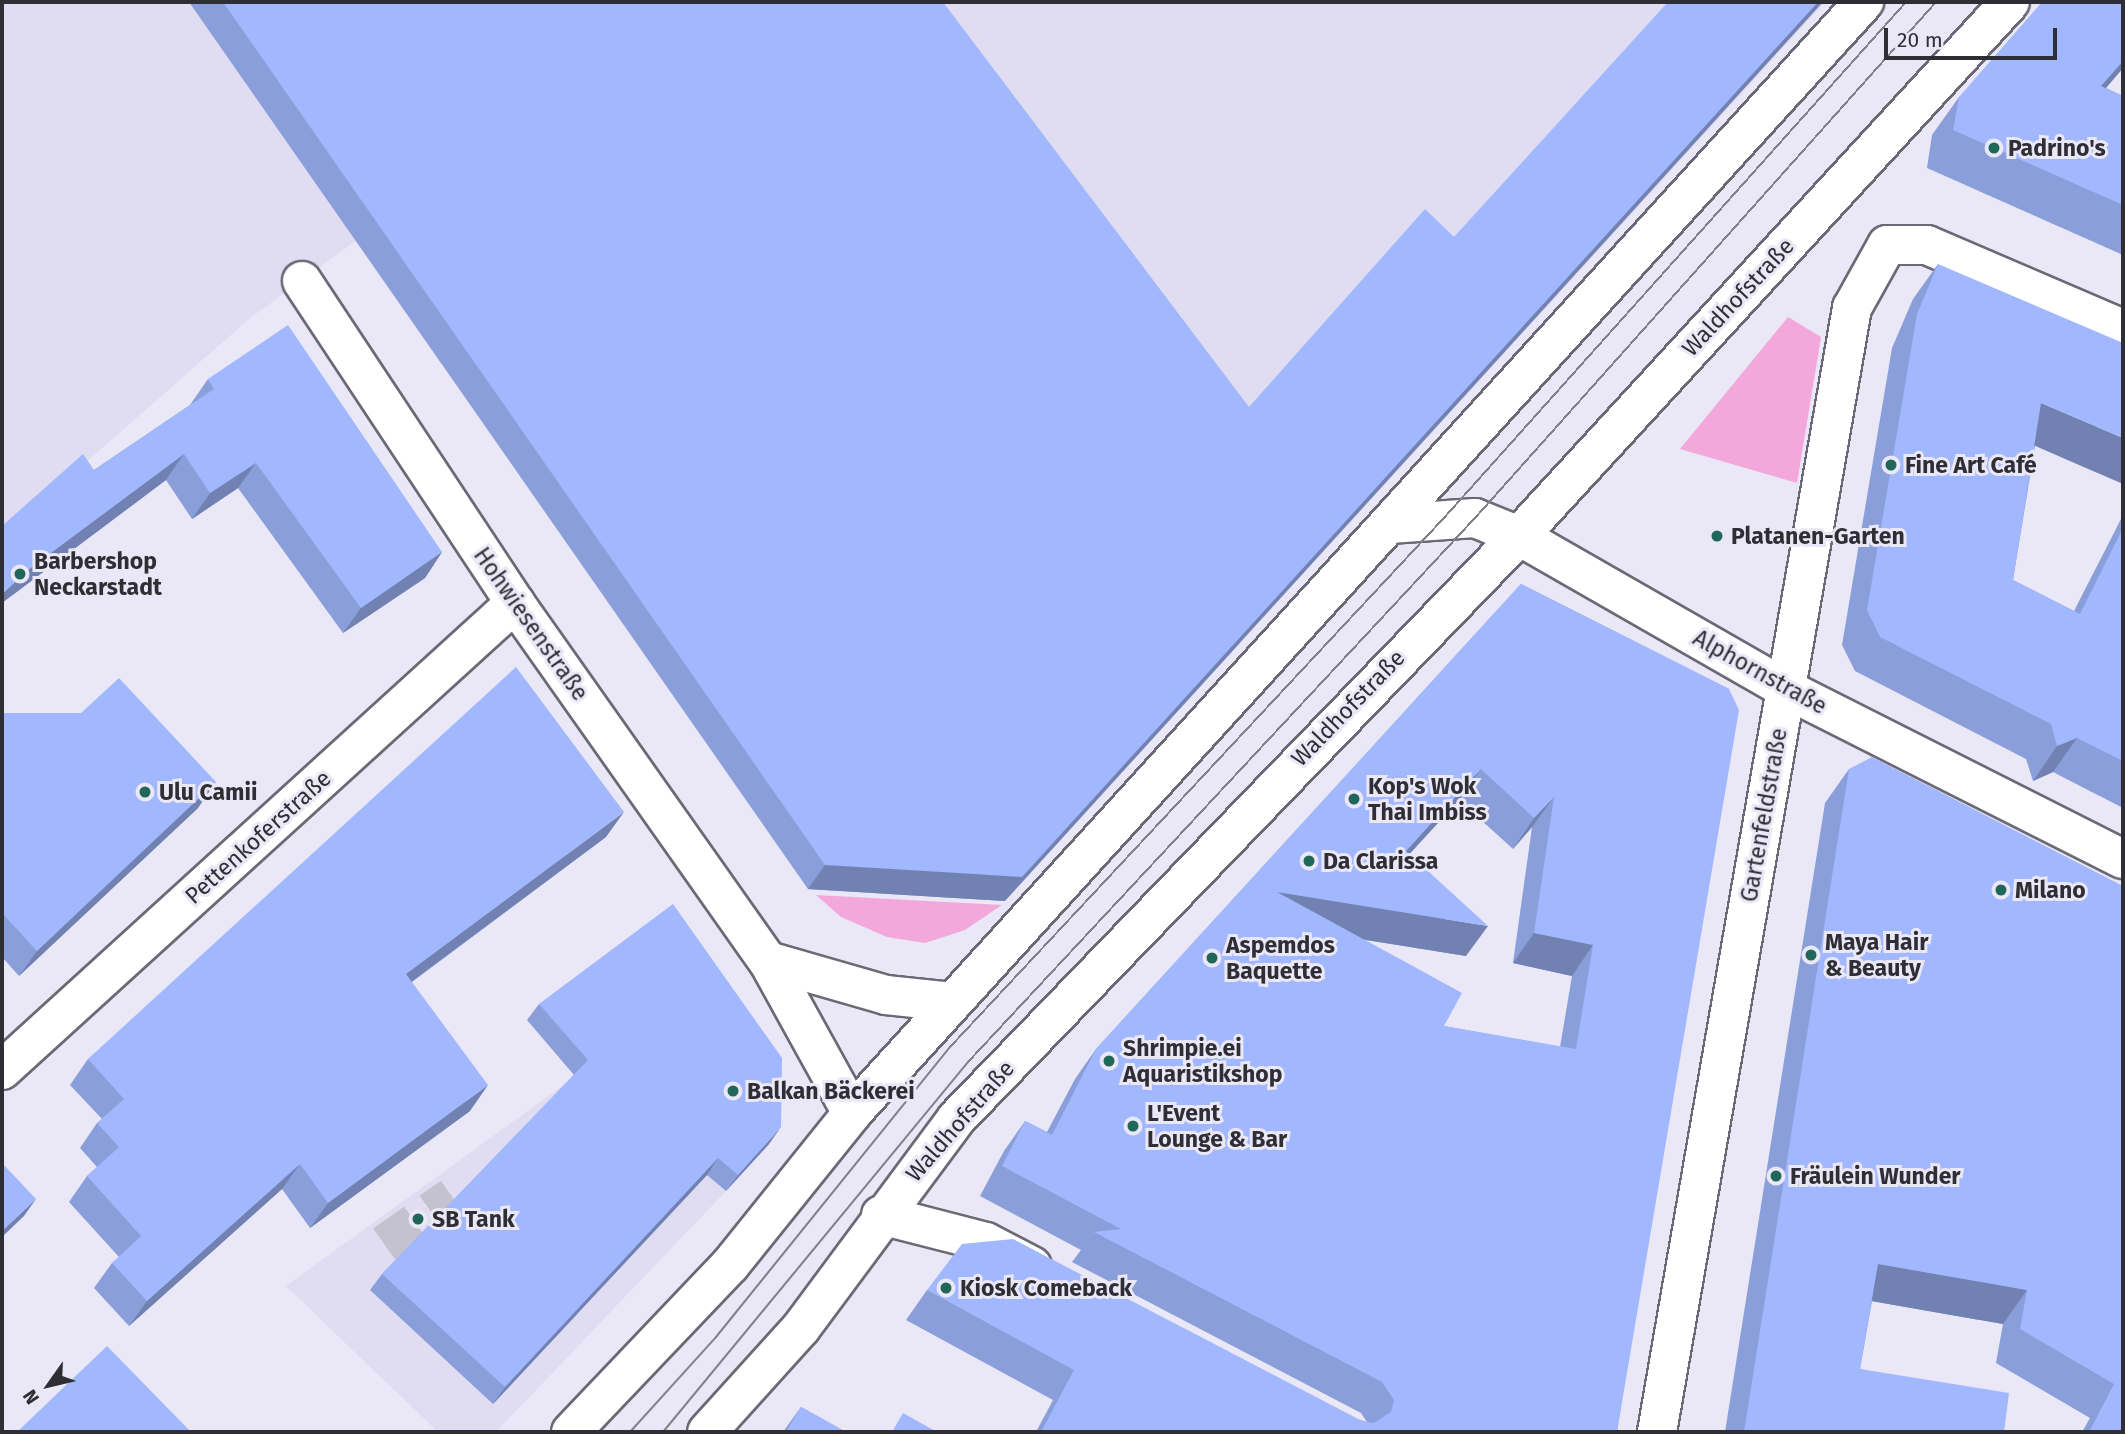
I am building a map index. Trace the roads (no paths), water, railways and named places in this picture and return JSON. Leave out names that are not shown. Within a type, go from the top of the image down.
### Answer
[{"type":"street","points":[[571,1432],[730,1265],[852,1113],[1864,2]]},
{"type":"street","name":"Waldhofstraße","points":[[707,1432],[801,1328],[881,1215],[956,1118],[1519,536],[2010,2]]},
{"type":"street","name":"Gartenfeldstraße","points":[[1657,1432],[1852,308],[1887,245],[1927,245],[2123,329]]},
{"type":"street","name":"Hohwiesenstraße","points":[[302,281],[515,603],[768,961],[852,1113]]},
{"type":"street","name":"Alphornstraße","points":[[1390,524],[1475,518],[1519,536],[1786,689],[2123,859]]},
{"type":"street","name":"Pettenkoferstraße","points":[[2,1070],[515,603]]},
{"type":"street","points":[[768,961],[886,995],[953,1002]]},
{"type":"street","points":[[881,1215],[940,1227],[986,1242],[1071,1286]]},
{"type":"tunnel","points":[[384,1244],[452,1196]]},
{"type":"tram line","points":[[630,1432],[716,1337],[951,1046],[1443,519],[1906,2]]},
{"type":"tram line","points":[[663,1432],[968,1062],[1475,518],[1936,2]]},
{"type":"place","name":"Padrino's","points":[[1994,148]]},
{"type":"place","name":"Fine Art Café","points":[[1891,465]]},
{"type":"place","name":"Platanen-Garten","points":[[1717,536]]},
{"type":"place","name":"Barbershop Neckarstadt","points":[[20,574]]},
{"type":"place","name":"Ulu Camii","points":[[145,792]]},
{"type":"place","name":"Kop's Wok Thai Imbiss","points":[[1354,799]]},
{"type":"place","name":"Da Clarissa","points":[[1309,861]]},
{"type":"place","name":"Milano","points":[[2001,890]]},
{"type":"place","name":"Maya Hair & Beauty","points":[[1811,955]]},
{"type":"place","name":"Aspemdos Baquette","points":[[1212,958]]},
{"type":"place","name":"Shrimpie.ei Aquaristikshop","points":[[1109,1061]]},
{"type":"place","name":"Balkan Bäckerei","points":[[733,1091]]},
{"type":"place","name":"L'Event Lounge & Bar","points":[[1133,1126]]},
{"type":"place","name":"Fräulein Wunder","points":[[1776,1176]]},
{"type":"place","name":"SB Tank","points":[[418,1219]]},
{"type":"place","name":"Kiosk Comeback","points":[[946,1288]]}]
